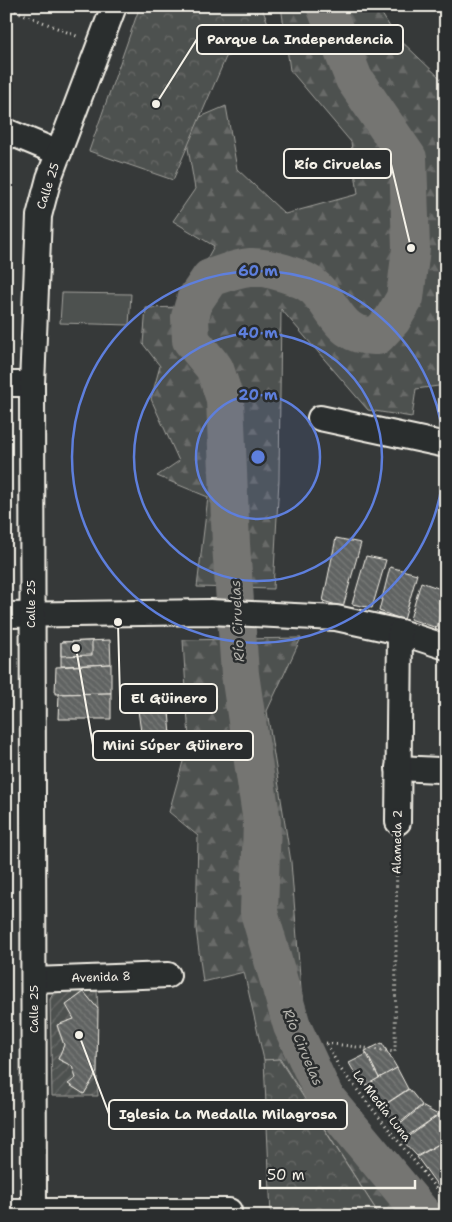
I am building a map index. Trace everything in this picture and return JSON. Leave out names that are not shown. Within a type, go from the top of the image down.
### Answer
[{"type":"street","name":"Calle 25","points":[[34,1213],[31,615],[32,384],[39,216],[43,196],[114,6]]},
{"type":"street","points":[[6,131],[59,154]]},
{"type":"street","points":[[6,384],[32,384]]},
{"type":"street","points":[[320,418],[446,445]]},
{"type":"street","points":[[6,615],[210,612],[336,618],[400,632],[446,647]]},
{"type":"street","name":"Alameda 2","points":[[398,822],[400,632]]},
{"type":"street","points":[[398,768],[439,770]]},
{"type":"street","name":"Avenida 8","points":[[34,980],[168,975]]},
{"type":"street","points":[[6,1211],[34,1213],[229,1211]]},
{"type":"path","points":[[6,7],[100,46]]},
{"type":"path","name":"Alameda 2","points":[[326,1044],[394,1052],[398,822]]},
{"type":"path","name":"La Media Luna","points":[[326,1044],[340,1067],[446,1201]]},
{"type":"green space","points":[[140,6],[261,6],[273,35],[226,57],[173,180],[89,151]]},
{"type":"green space","points":[[281,6],[377,6],[395,35],[441,79],[446,91],[446,385],[416,389],[412,417],[368,410],[281,309],[279,480],[273,589],[197,587],[208,497],[157,476],[179,461],[151,399],[160,366],[143,344],[146,308],[180,307],[214,246],[173,221],[195,189],[184,124],[226,106],[237,169],[285,214],[358,194],[351,142],[290,70]]},
{"type":"green space","points":[[62,293],[131,294],[129,325],[60,323]]},
{"type":"green space","points":[[301,638],[267,711],[291,862],[302,1002],[339,1093],[436,1216],[380,1216],[280,1059],[264,1060],[244,972],[203,982],[196,929],[198,836],[169,812],[189,740],[183,640]]},
{"type":"green space","points":[[62,989],[97,991],[98,1009],[83,992],[67,1005],[74,1019],[57,1026],[64,1045],[58,1059],[72,1066],[76,1078],[69,1084],[84,1094],[97,1072],[98,1096],[52,1096],[50,999],[53,994]]},
{"type":"green space","points":[[279,1059],[380,1216],[271,1216],[264,1060]]},
{"type":"building","points":[[336,538],[361,543],[343,607],[323,601]]},
{"type":"building","points":[[366,556],[386,560],[372,608],[352,604]]},
{"type":"building","points":[[390,567],[417,574],[404,620],[379,611]]},
{"type":"building","points":[[421,582],[446,591],[437,628],[410,619]]},
{"type":"building","points":[[110,640],[111,664],[61,666],[61,642]]},
{"type":"building","points":[[92,641],[92,655],[61,656],[61,642]]},
{"type":"building","points":[[111,664],[111,693],[55,694],[56,667]]},
{"type":"building","points":[[111,693],[111,719],[58,719],[59,694]]},
{"type":"building","points":[[138,710],[169,711],[172,748],[143,747]]},
{"type":"building","points":[[84,992],[98,1009],[97,1072],[84,1094],[68,1084],[76,1078],[72,1066],[58,1059],[64,1045],[57,1025],[74,1019],[66,1005]]},
{"type":"building","points":[[382,1043],[397,1068],[379,1078],[365,1051]]},
{"type":"building","points":[[367,1054],[379,1078],[363,1087],[349,1063]]},
{"type":"building","points":[[397,1068],[408,1089],[384,1105],[368,1084]]},
{"type":"building","points":[[409,1089],[422,1105],[396,1126],[383,1106]]},
{"type":"building","points":[[422,1106],[438,1115],[406,1137],[397,1127]]},
{"type":"building","points":[[442,1112],[446,1116],[446,1140],[417,1156],[403,1141]]},
{"type":"building","points":[[446,1140],[446,1180],[438,1186],[417,1157]]},
{"type":"building","points":[[446,1181],[446,1196],[439,1187]]},
{"type":"waterway","name":"Río Ciruelas","points":[[325,6],[354,79],[408,158],[411,248],[405,298],[392,320],[377,336],[364,335],[346,327],[322,296],[309,284],[274,270],[250,267],[210,278],[195,300],[190,317],[191,340],[215,369],[225,399],[231,544],[240,674],[262,822],[259,912],[292,1026],[325,1097],[424,1216]]},
{"type":"place","name":"Parque La Independencia","points":[[156,104]]},
{"type":"place","name":"Río Ciruelas","points":[[411,248]]},
{"type":"place","name":"El Güinero","points":[[118,622]]},
{"type":"place","name":"Mini Súper Güinero","points":[[76,648]]},
{"type":"place","name":"Iglesia La Medalla Milagrosa","points":[[79,1035]]}]
